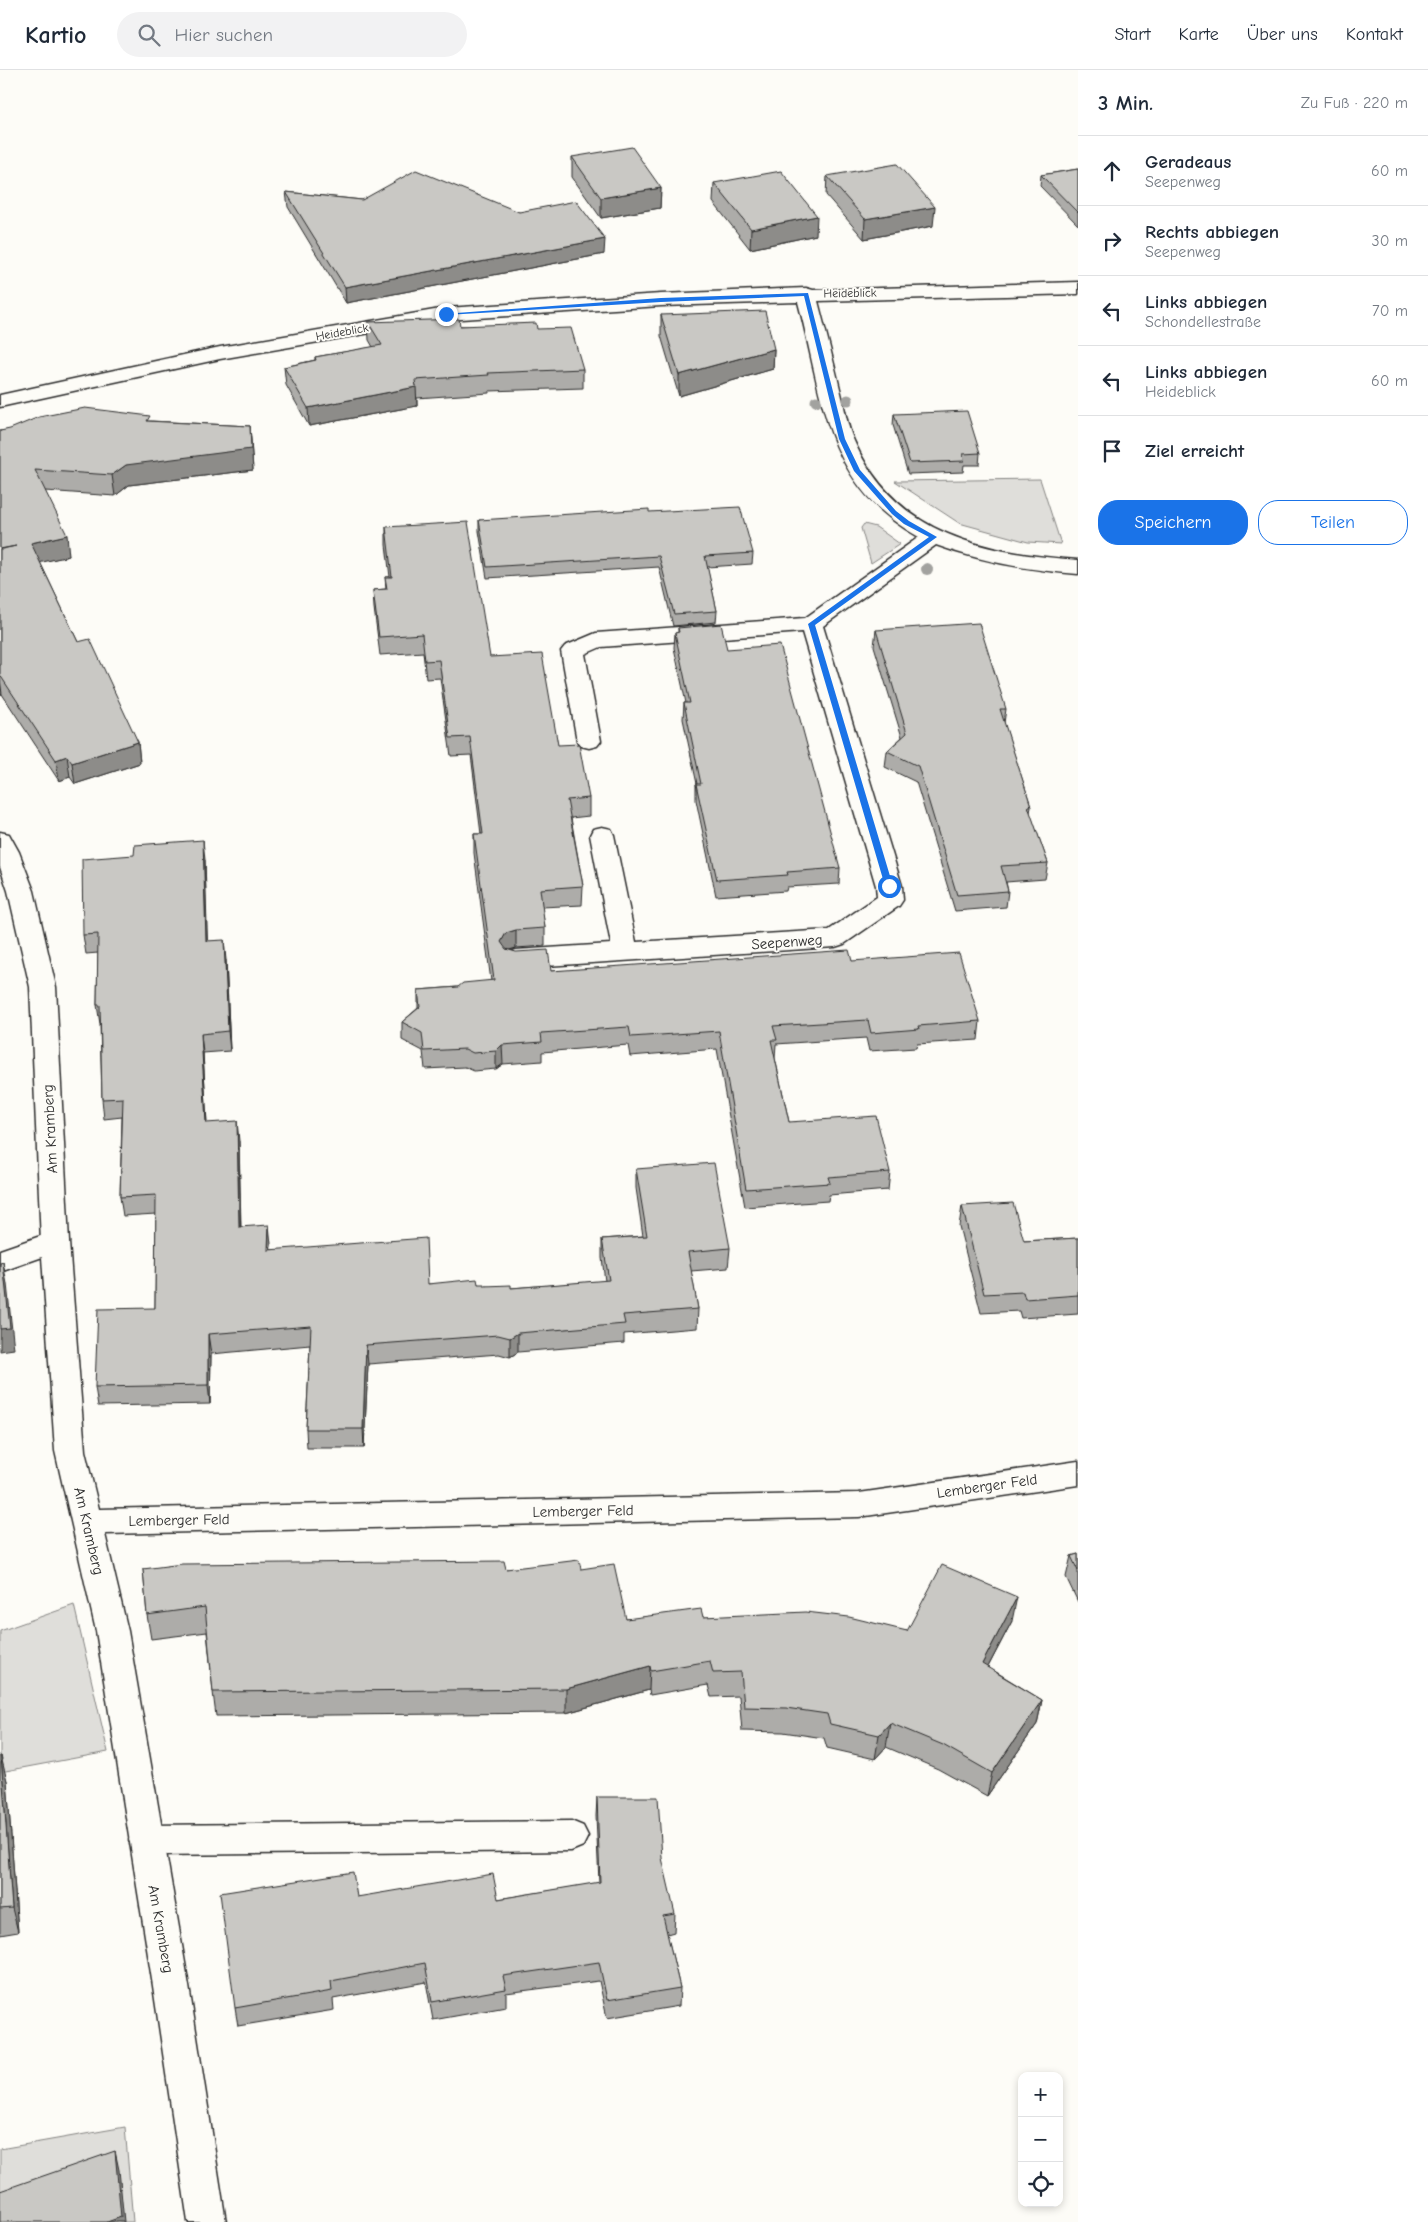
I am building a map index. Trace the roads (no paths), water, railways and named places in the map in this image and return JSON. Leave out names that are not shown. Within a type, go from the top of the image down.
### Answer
[{"type":"street","name":"Heideblick","points":[[0,401],[220,353],[446,314],[661,300],[806,294],[1078,288]]},
{"type":"street","points":[[806,294],[842,439],[857,471],[894,512],[906,522],[933,537],[980,553],[1020,561],[1078,567]]},
{"type":"street","points":[[589,741],[573,651],[596,640],[812,624],[933,537]]},
{"type":"street","name":"Seepenweg","points":[[516,959],[835,938],[890,900],[889,886],[812,624]]},
{"type":"street","points":[[602,835],[625,952]]},
{"type":"street","name":"Am Kramberg","points":[[0,840],[7,852],[21,891],[43,987],[55,1242],[70,1451],[112,1631],[171,1986],[207,2222]]},
{"type":"street","points":[[0,1261],[55,1242]]},
{"type":"street","name":"Lemberger Feld","points":[[87,1522],[859,1505],[1078,1473]]},
{"type":"street","points":[[146,1840],[571,1836]]}]
